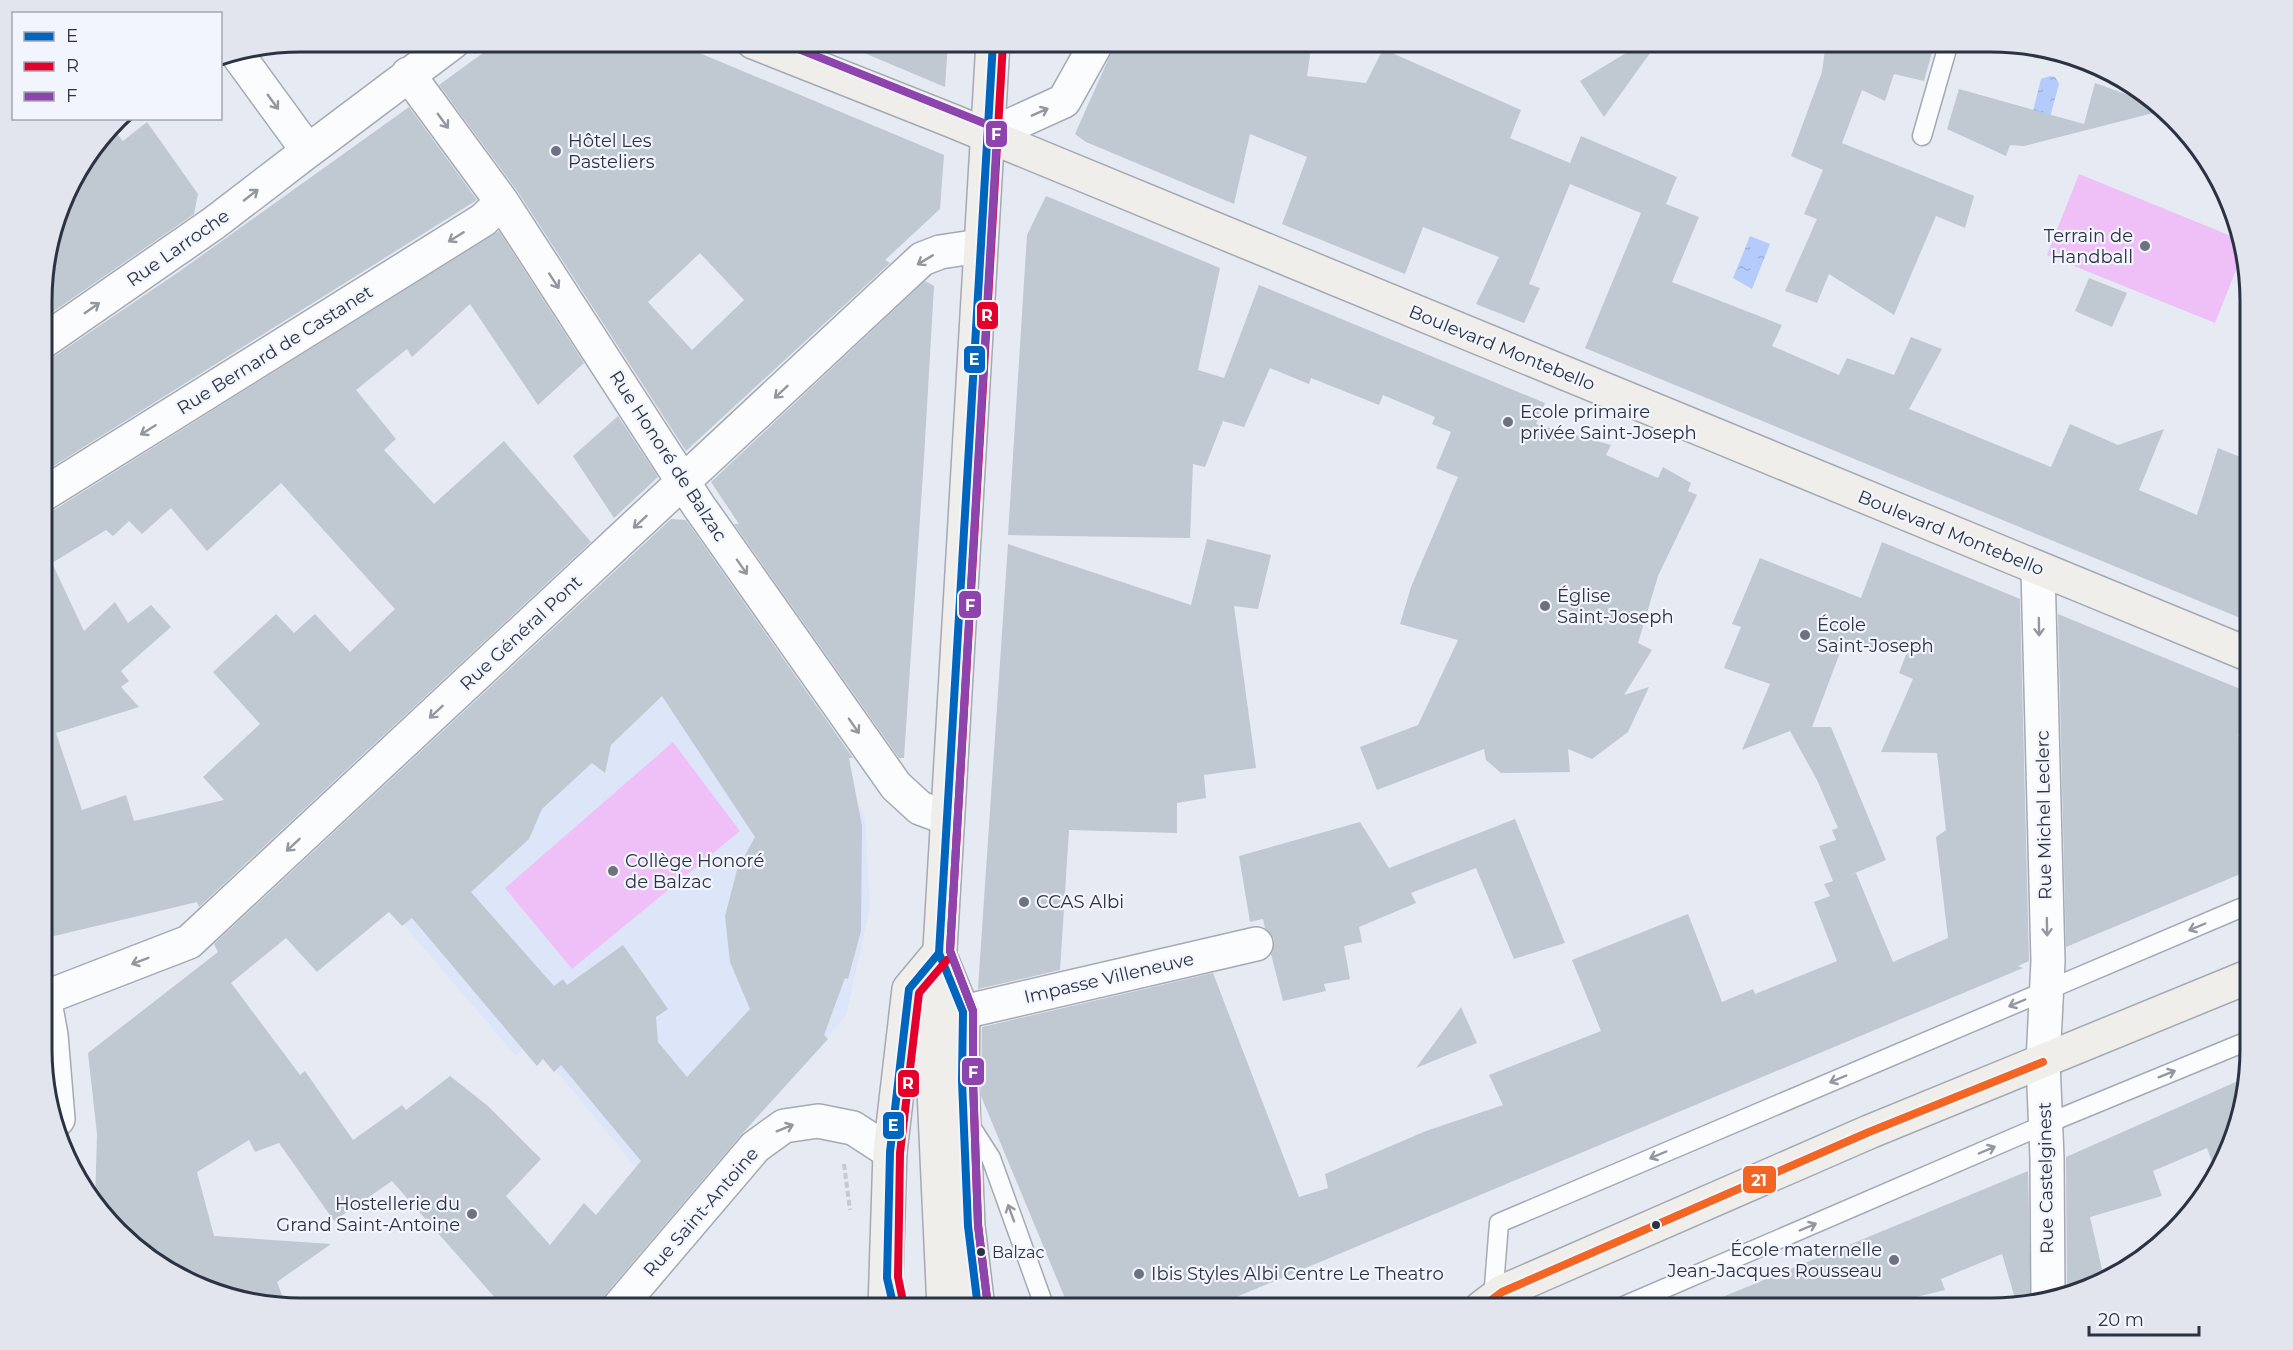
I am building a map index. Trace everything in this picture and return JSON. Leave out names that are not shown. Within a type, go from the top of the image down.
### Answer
[{"type":"main road","name":"Boulevard Montebello","points":[[778,52],[2240,651]]},
{"type":"main road","points":[[944,1298],[933,1070],[992,52]]},
{"type":"main road","points":[[939,954],[963,1012],[963,1115],[968,1226],[977,1298]]},
{"type":"main road","points":[[889,1298],[890,1152],[909,989],[939,954]]},
{"type":"main road","points":[[1497,1298],[1502,1293],[1869,1132],[2240,980]]},
{"type":"street","name":"Rue Larroche","points":[[52,335],[214,223],[439,52]]},
{"type":"street","points":[[987,136],[1064,101],[1091,52]]},
{"type":"street","points":[[242,60],[308,151]]},
{"type":"street","name":"Rue Honoré de Balzac","points":[[408,74],[502,202],[684,483],[896,786],[920,808],[947,818]]},
{"type":"street","name":"Rue Bernard de Castanet","points":[[52,489],[483,220],[502,202]]},
{"type":"street","name":"Rue Général Pont","points":[[52,995],[189,942],[922,259],[940,252],[980,246]]},
{"type":"street","name":"Rue Michel Leclerc","points":[[2038,569],[2046,991],[2043,1062]]},
{"type":"street","name":"Impasse Villeneuve","points":[[963,1012],[1256,944]]},
{"type":"street","points":[[52,1047],[54,1077]]},
{"type":"street","name":"Rue Castelginest","points":[[2043,1062],[2048,1291]]},
{"type":"street","name":"Rue Saint-Antoine","points":[[627,1298],[755,1147],[784,1126],[818,1120],[853,1128],[890,1152]]},
{"type":"lane","points":[[1922,136],[1946,52]]},
{"type":"lane","points":[[1492,1298],[1498,1223],[2240,908]]},
{"type":"lane","points":[[1642,1298],[2046,1124],[2240,1044]]},
{"type":"lane","points":[[963,1115],[991,1158],[1041,1298]]},
{"type":"path","points":[[839,1125],[850,1212]]},
{"type":"shaded area","name":"Terrain de Handball","points":[[2079,174],[2232,236],[2238,266],[2215,323],[2047,255]]},
{"type":"shaded area","name":"Collège Honoré de Balzac","points":[[673,520],[845,775],[865,818],[870,908],[846,1016],[673,1212],[531,1040],[516,1056],[327,835]]},
{"type":"shaded area","points":[[673,742],[740,831],[572,969],[505,888]]},
{"type":"water","points":[[2055,77],[2059,84],[2047,128],[2030,123],[2041,79]]},
{"type":"water","points":[[1750,236],[1770,244],[1752,289],[1733,278]]},
{"type":"building","points":[[484,52],[697,52],[944,155],[940,209],[885,260],[890,263],[686,451],[518,192],[439,85]],"holes":[[[700,253],[744,300],[692,350],[648,302]]]},
{"type":"building","points":[[862,52],[947,52],[945,87]]},
{"type":"building","points":[[1112,52],[1311,52],[1307,76],[1366,83],[1382,52],[1390,52],[1521,110],[1510,138],[1570,163],[1581,136],[1677,177],[1666,204],[1699,217],[1672,282],[1782,325],[1772,346],[1839,375],[1847,358],[1894,375],[1911,337],[1942,349],[1909,409],[2051,467],[2070,424],[2118,445],[2164,429],[2139,490],[2197,515],[2218,448],[2240,457],[2240,618],[1585,348],[1641,213],[1570,184],[1529,284],[1540,288],[1524,323],[1476,304],[1499,257],[1423,227],[1405,274],[1282,224],[1307,157],[1250,134],[1234,204],[1086,142],[1075,134]]},
{"type":"building","points":[[1628,52],[1651,52],[1604,117],[1580,81]]},
{"type":"building","points":[[1825,52],[1932,52],[1924,81],[1894,74],[1885,101],[1862,90],[1842,143],[1974,196],[1965,228],[1936,216],[1894,315],[1829,274],[1817,303],[1785,291],[1817,219],[1804,214],[1823,170],[1791,156],[1822,72]]},
{"type":"building","points":[[2095,83],[2134,97],[2154,113],[2024,146],[2010,145],[2006,156],[1947,129],[1959,89],[2084,124]]},
{"type":"building","points":[[409,107],[477,200],[52,467],[52,357],[180,271]]},
{"type":"building","points":[[147,122],[198,194],[194,214],[52,312],[57,253],[71,206],[94,163],[114,137],[117,134],[123,141]]},
{"type":"building","points":[[1046,196],[1220,268],[1198,370],[1224,378],[1259,285],[1545,403],[1536,424],[1611,445],[1606,455],[1658,478],[1663,467],[1691,483],[1688,491],[1697,495],[1658,576],[1638,643],[1652,650],[1624,695],[1649,687],[1628,732],[1592,759],[1568,749],[1570,772],[1501,773],[1486,760],[1484,749],[1377,790],[1360,747],[1418,725],[1458,640],[1400,624],[1411,587],[1458,477],[1436,468],[1451,432],[1432,424],[1435,417],[1383,395],[1379,405],[1311,378],[1309,384],[1270,368],[1244,427],[1223,421],[1205,467],[1193,464],[1190,538],[1008,535],[1027,235]]},
{"type":"building","points":[[499,231],[584,363],[538,405],[470,304],[412,357],[407,349],[356,390],[396,439],[384,450],[434,504],[504,441],[591,542],[199,907],[197,902],[52,937],[52,563],[52,511]],"holes":[[[281,483],[395,609],[350,652],[315,614],[294,633],[276,614],[213,672],[260,724],[203,777],[224,800],[134,821],[126,795],[82,810],[56,733],[139,707],[121,687],[129,681],[121,671],[171,627],[151,605],[128,623],[115,602],[84,631],[52,563],[106,530],[113,536],[129,521],[142,534],[171,508],[207,551]]]},
{"type":"building","points":[[2089,278],[2127,293],[2112,327],[2075,311]]},
{"type":"building","points":[[925,281],[934,286],[904,758],[899,758],[734,524],[739,524],[711,482]]},
{"type":"building","points":[[618,416],[658,477],[614,518],[573,456]]},
{"type":"building","points":[[671,519],[686,520],[853,758],[849,758],[862,826],[861,931],[848,979],[845,978],[824,1035],[828,1039],[741,1135],[603,1298],[495,1298],[392,1181],[334,1221],[279,1143],[255,1152],[249,1140],[197,1172],[214,1236],[331,1244],[277,1282],[283,1297],[253,1293],[206,1279],[163,1256],[137,1236],[114,1213],[95,1189],[97,1134],[88,1053],[218,952],[214,944]],"holes":[[[662,696],[755,837],[737,870],[725,916],[730,962],[750,1009],[687,1077],[658,1042],[656,1017],[668,1009],[623,945],[567,985],[563,979],[554,986],[471,892],[529,839],[542,809],[592,763],[605,773],[611,745]],[[389,912],[402,926],[412,918],[537,1066],[543,1059],[554,1072],[561,1065],[641,1161],[596,1215],[584,1203],[550,1245],[506,1196],[541,1159],[488,1106],[450,1076],[406,1110],[402,1105],[353,1140],[305,1071],[300,1075],[231,983],[286,938],[317,972]]]},
{"type":"building","points":[[1207,539],[1271,555],[1258,609],[1234,606],[1256,768],[1204,775],[1206,798],[1177,803],[1177,833],[1069,830],[1060,970],[978,989],[1008,544],[1191,605]]},
{"type":"building","points":[[1882,542],[2020,599],[2029,961],[2018,966],[2023,968],[1234,1298],[1065,1298],[981,1096],[982,1027],[1213,973],[1299,1197],[1328,1188],[1325,1174],[1426,1131],[1503,1105],[1489,1075],[1601,1031],[1572,960],[1688,914],[1722,1002],[1753,989],[1755,994],[1837,961],[1814,902],[1830,896],[1824,884],[1833,881],[1819,846],[1836,840],[1832,830],[1838,828],[1817,780],[1790,731],[1742,750],[1770,684],[1724,668],[1741,627],[1732,624],[1760,558],[1861,598]],"holes":[[[1910,644],[1899,673],[1913,679],[1881,752],[1937,753],[1946,830],[1936,837],[1948,938],[1893,962],[1856,873],[1848,876],[1886,860],[1831,727],[1812,727],[1841,650]]]},
{"type":"building","points":[[2058,614],[2240,689],[2240,734],[2238,735],[2240,740],[2240,874],[2066,947]]},
{"type":"building","points":[[1515,819],[1565,943],[1514,959],[1476,868],[1411,893],[1416,903],[1359,927],[1362,942],[1344,946],[1350,979],[1324,984],[1326,991],[1283,1001],[1271,954],[1274,939],[1265,928],[1263,919],[1250,922],[1239,856],[1360,822],[1389,868]]},
{"type":"building","points":[[1461,1007],[1477,1043],[1416,1068]]},
{"type":"building","points":[[2238,1081],[2232,1113],[2222,1144],[2213,1163],[2207,1148],[2153,1171],[2162,1196],[2090,1217],[2103,1272],[2067,1286],[2066,1157]]},
{"type":"building","points":[[2028,1171],[2031,1294],[2014,1296],[2002,1254],[1941,1279],[1945,1290],[1916,1298],[1720,1298]]},
{"type":"transit line","name":"F","points":[[806,52],[991,126],[997,135],[950,951],[973,1011],[978,1225],[987,1298]]},
{"type":"transit line","name":"E","points":[[977,1298],[968,1226],[962,1081],[963,1012],[939,953],[992,52]]},
{"type":"transit line","name":"R","points":[[987,1298],[978,1225],[973,1011],[950,951],[1002,52]]},
{"type":"transit line","name":"E","points":[[892,1298],[887,1278],[890,1152],[909,989],[939,953]]},
{"type":"transit line","name":"R","points":[[902,1298],[898,1277],[900,1153],[919,993],[947,960]]},
{"type":"transit line","name":"21","points":[[1494,1298],[1502,1292],[1869,1132],[2043,1062]]},
{"type":"place","name":"Hôtel Les Pasteliers","points":[[556,151]]},
{"type":"place","name":"Terrain de Handball","points":[[2145,246]]},
{"type":"place","name":"Ecole primaire privée Saint-Joseph","points":[[1508,422]]},
{"type":"place","name":"Église Saint-Joseph","points":[[1545,606]]},
{"type":"place","name":"École Saint-Joseph","points":[[1805,635]]},
{"type":"place","name":"Collège Honoré de Balzac","points":[[613,871]]},
{"type":"place","name":"CCAS Albi","points":[[1024,902]]},
{"type":"place","name":"Hostellerie du Grand Saint-Antoine","points":[[472,1214]]},
{"type":"place","name":"Balzac","points":[[981,1252]]},
{"type":"place","name":"École maternelle Jean-Jacques Rousseau","points":[[1894,1260]]},
{"type":"place","name":"Ibis Styles Albi Centre Le Theatro","points":[[1139,1274]]}]
